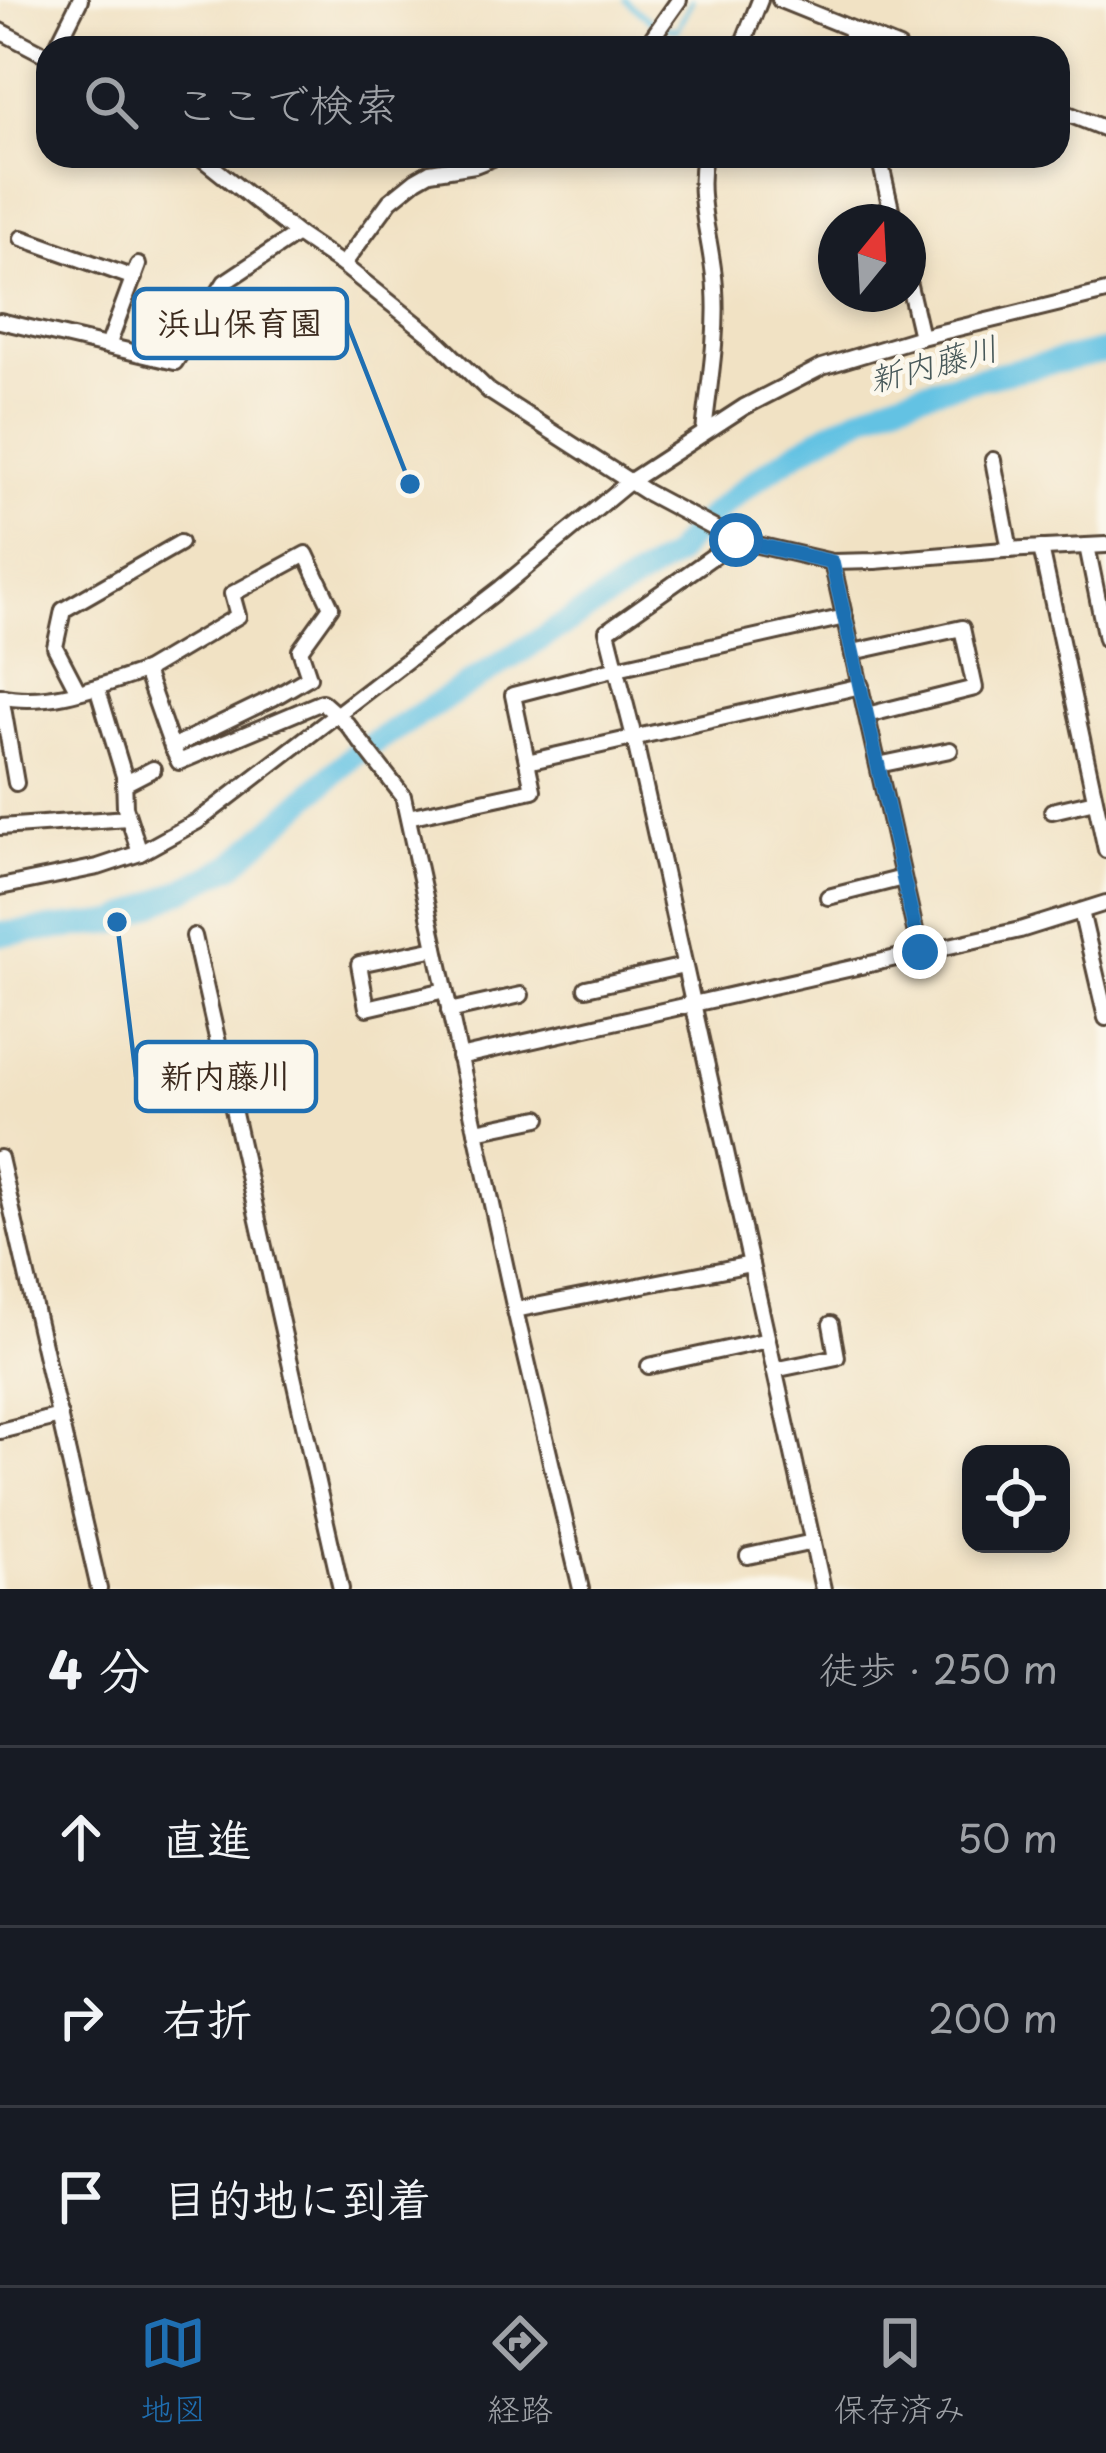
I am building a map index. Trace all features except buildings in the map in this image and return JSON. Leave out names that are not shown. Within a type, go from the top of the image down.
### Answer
[{"type":"street","points":[[62,36],[80,0]]},
{"type":"street","points":[[654,36],[679,0]]},
{"type":"street","points":[[746,36],[760,0]]},
{"type":"street","points":[[780,0],[868,36]]},
{"type":"street","points":[[850,29],[851,36]]},
{"type":"street","points":[[0,31],[36,50]]},
{"type":"street","points":[[1070,115],[1106,129]]},
{"type":"street","points":[[214,168],[432,336],[489,391],[629,482],[731,537],[832,562],[1106,544]]},
{"type":"street","points":[[344,265],[390,201],[430,172],[456,168]]},
{"type":"street","points":[[703,168],[701,196],[716,285],[704,432]]},
{"type":"street","points":[[882,168],[890,204]]},
{"type":"street","points":[[0,321],[176,362],[225,281],[297,235]]},
{"type":"street","points":[[22,238],[136,271],[108,346]]},
{"type":"street","points":[[0,887],[140,854],[198,821],[342,718],[629,482],[744,407],[822,367],[921,337],[1106,292]]},
{"type":"street","points":[[915,312],[921,337]]},
{"type":"street","points":[[993,460],[1010,550]]},
{"type":"street","points":[[731,537],[607,631],[823,1589]]},
{"type":"street","points":[[78,691],[55,647],[63,610],[180,543]]},
{"type":"street","points":[[1087,545],[1106,639]]},
{"type":"street","points":[[1041,548],[1106,850]]},
{"type":"street","points":[[16,783],[0,696],[21,701],[98,687],[145,671],[238,616],[232,594],[306,554],[331,607],[300,650],[309,676],[172,747]]},
{"type":"street","points":[[832,562],[920,952]]},
{"type":"street","points":[[407,817],[533,790],[513,695],[844,617]]},
{"type":"street","points":[[853,652],[962,628],[975,688],[867,715]]},
{"type":"street","points":[[145,671],[179,762],[322,702],[342,718],[403,796],[581,1589]]},
{"type":"street","points":[[527,762],[861,686]]},
{"type":"street","points":[[98,687],[140,854]]},
{"type":"street","points":[[878,765],[950,750]]},
{"type":"street","points":[[124,784],[153,770]]},
{"type":"street","points":[[1052,812],[1095,801]]},
{"type":"street","points":[[0,827],[128,818]]},
{"type":"street","points":[[828,897],[903,878]]},
{"type":"street","points":[[459,1057],[1020,930],[1106,903]]},
{"type":"street","points":[[1082,911],[1106,1018]]},
{"type":"street","points":[[194,935],[341,1589]]},
{"type":"street","points":[[436,948],[359,964],[367,1008],[445,990]]},
{"type":"street","points":[[586,988],[684,965]]},
{"type":"street","points":[[449,1011],[521,995]]},
{"type":"street","points":[[476,1131],[539,1118]]},
{"type":"street","points":[[0,1158],[99,1589]]},
{"type":"street","points":[[515,1310],[751,1264]]},
{"type":"street","points":[[775,1370],[837,1357],[831,1324]]},
{"type":"street","points":[[649,1366],[768,1340]]},
{"type":"street","points":[[0,1430],[60,1416]]},
{"type":"street","points":[[748,1556],[813,1543]]},
{"type":"waterway","points":[[625,0],[654,24],[677,30],[692,0]]},
{"type":"waterway","name":"新内藤川","points":[[0,934],[117,922],[233,865],[354,755],[674,556],[721,507],[752,483],[853,420],[917,394],[1106,351]]},
{"type":"place","name":"浜山保育園","points":[[410,484]]},
{"type":"place","name":"新内藤川","points":[[117,922]]},
{"type":"route","points":[[736,540],[832,562],[920,952]]}]
